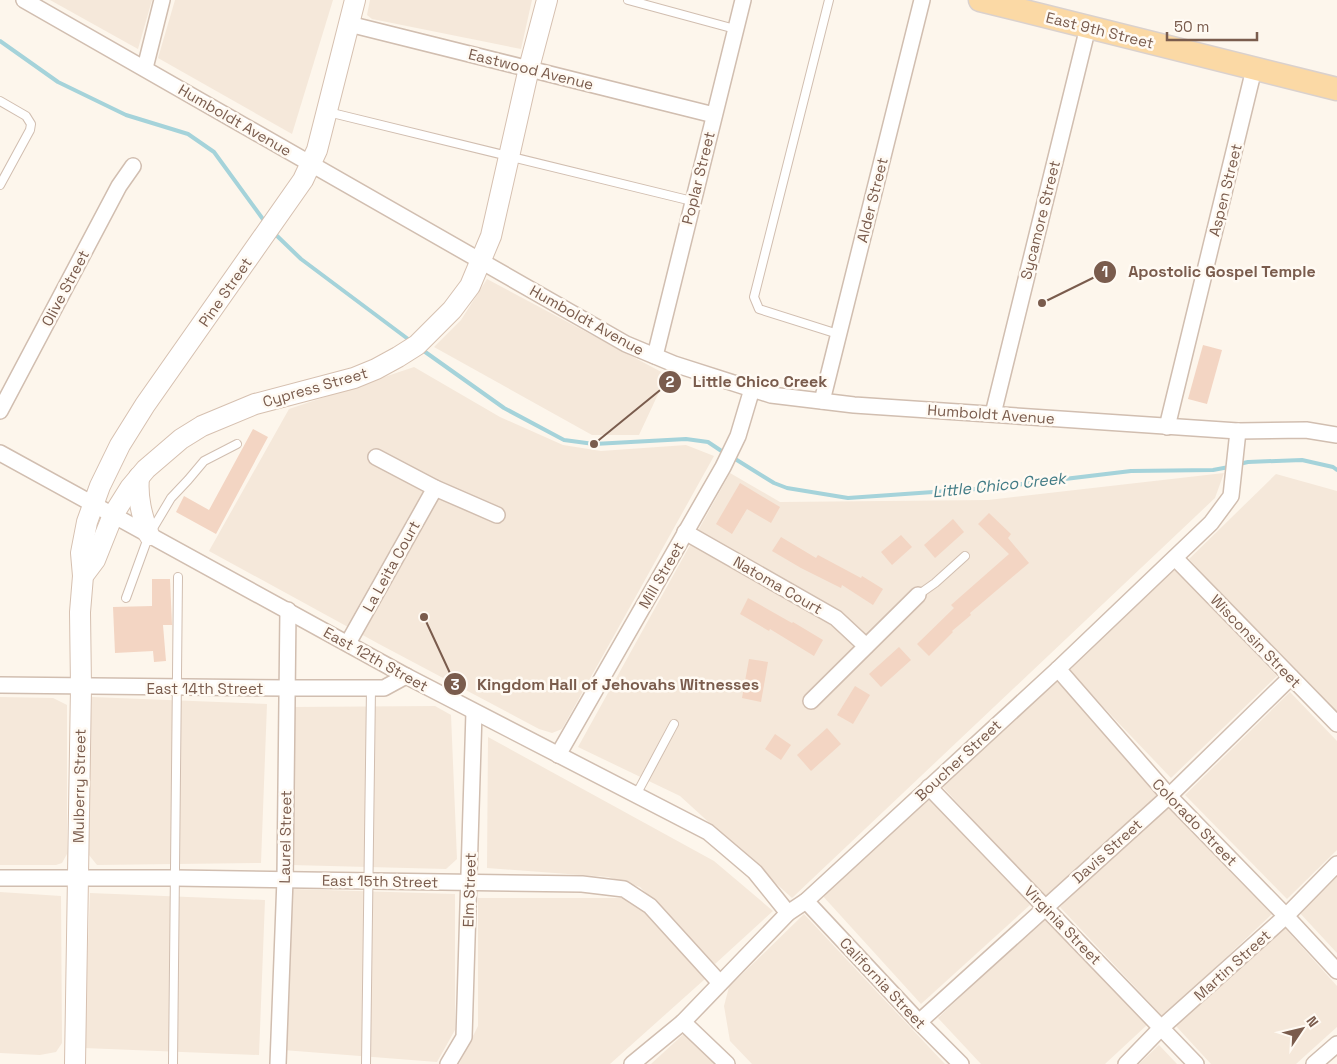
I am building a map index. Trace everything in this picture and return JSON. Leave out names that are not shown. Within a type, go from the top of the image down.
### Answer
[{"type":"main road","name":"East 9th Street","points":[[980,0],[1337,90]]},
{"type":"street","name":"Humboldt Avenue","points":[[24,0],[626,344],[655,356],[752,389],[771,394],[854,405],[1238,431],[1306,430],[1337,435]]},
{"type":"street","points":[[145,68],[162,0]]},
{"type":"street","name":"Pine Street","points":[[83,576],[81,553],[93,504],[120,445],[145,405],[282,211],[312,164],[327,112],[354,0]]},
{"type":"street","name":"Cypress Street","points":[[113,515],[139,478],[160,455],[202,426],[222,416],[256,404],[354,378],[376,369],[417,344],[452,310],[470,286],[491,236],[529,68],[547,0]]},
{"type":"street","name":"Poplar Street","points":[[655,356],[742,0]]},
{"type":"street","name":"Alder Street","points":[[822,401],[922,0]]},
{"type":"street","name":"Eastwood Avenue","points":[[349,24],[714,115]]},
{"type":"street","name":"Sycamore Street","points":[[993,414],[1088,27]]},
{"type":"street","name":"Aspen Street","points":[[1167,426],[1254,70]]},
{"type":"street","name":"Olive Street","points":[[0,411],[119,186],[132,166]]},
{"type":"street","name":"Mill Street","points":[[558,755],[723,467],[738,436],[752,389]]},
{"type":"street","name":"Boucher Street","points":[[632,1064],[683,1022],[788,913],[806,900],[1058,669],[1211,523],[1231,496],[1238,431]]},
{"type":"street","name":"East 12th Street","points":[[0,453],[406,676],[708,832],[755,872],[788,913]]},
{"type":"street","points":[[376,457],[435,488],[497,515]]},
{"type":"street","points":[[139,478],[140,504],[149,535]]},
{"type":"street","name":"La Leita Court","points":[[348,644],[435,488]]},
{"type":"street","name":"Mulberry Street","points":[[75,1064],[81,687],[80,612],[83,576],[94,560],[113,515]]},
{"type":"street","name":"Natoma Court","points":[[685,532],[836,618],[866,646]]},
{"type":"street","name":"Wisconsin Street","points":[[1175,558],[1337,724]]},
{"type":"street","points":[[811,701],[918,594]]},
{"type":"street","name":"Laurel Street","points":[[278,1064],[285,879],[288,610]]},
{"type":"street","name":"Colorado Street","points":[[1058,669],[1169,796],[1337,971]]},
{"type":"street","name":"East 14th Street","points":[[0,686],[384,688],[406,676]]},
{"type":"street","name":"Davis Street","points":[[919,1022],[1045,906],[1169,796],[1290,677]]},
{"type":"street","name":"Elm Street","points":[[448,1064],[464,1037],[474,712]]},
{"type":"street","name":"Virginia Street","points":[[929,787],[1196,1064]]},
{"type":"street","name":"Martin Street","points":[[1126,1064],[1161,1028],[1286,916],[1337,864]]},
{"type":"street","name":"East 15th Street","points":[[0,878],[285,879],[582,884],[624,889],[650,906],[720,983]]},
{"type":"street","name":"California Street","points":[[806,900],[919,1022],[961,1064]]},
{"type":"street","points":[[683,1022],[727,1064]]},
{"type":"street","points":[[1314,1064],[1337,1044]]},
{"type":"lane","points":[[628,0],[735,29]]},
{"type":"lane","points":[[829,0],[754,297],[759,310],[838,334]]},
{"type":"lane","points":[[0,101],[26,116],[31,124],[30,130],[0,185]]},
{"type":"lane","points":[[327,112],[692,201]]},
{"type":"lane","points":[[126,598],[149,535],[171,498],[204,461],[237,444]]},
{"type":"lane","points":[[918,594],[935,584],[965,556]]},
{"type":"lane","points":[[173,1064],[178,578]]},
{"type":"lane","points":[[366,1064],[371,688]]},
{"type":"lane","points":[[636,795],[674,724]]},
{"type":"shaded area","points":[[50,0],[152,0],[138,49]]},
{"type":"shaded area","points":[[175,0],[333,0],[292,134],[158,58]]},
{"type":"shaded area","points":[[370,0],[532,0],[521,49],[372,19],[367,15]]},
{"type":"shaded area","points":[[487,279],[667,375],[639,435],[592,435],[434,347],[461,320]]},
{"type":"shaded area","points":[[414,367],[500,417],[563,445],[601,451],[686,445],[714,456],[562,729],[552,733],[539,729],[209,551],[289,409]]},
{"type":"shaded area","points":[[730,473],[780,502],[988,500],[1224,473],[1215,498],[792,898],[680,796],[578,747]]},
{"type":"shaded area","points":[[1276,474],[1337,491],[1337,719],[1189,559]]},
{"type":"shaded area","points":[[1175,569],[1277,676],[1171,778],[1069,671]]},
{"type":"shaded area","points":[[1056,680],[1159,794],[1045,899],[941,785]]},
{"type":"shaded area","points":[[1290,692],[1337,741],[1337,850],[1287,899],[1185,795]]},
{"type":"shaded area","points":[[0,697],[53,698],[67,705],[67,854],[62,863],[56,865],[0,865]]},
{"type":"shaded area","points":[[92,697],[267,704],[261,863],[97,865],[85,850]]},
{"type":"shaded area","points":[[435,706],[451,715],[457,859],[446,869],[291,865],[291,707]]},
{"type":"shaded area","points":[[488,737],[714,861],[773,911],[715,964],[640,887],[608,877],[487,868]]},
{"type":"shaded area","points":[[930,795],[1030,905],[921,1004],[821,894]]},
{"type":"shaded area","points":[[1169,804],[1272,914],[1163,1017],[1060,907]]},
{"type":"shaded area","points":[[1337,875],[1337,953],[1299,912]]},
{"type":"shaded area","points":[[292,889],[455,894],[455,1030],[437,1062],[283,1050]]},
{"type":"shaded area","points":[[0,892],[61,896],[62,1043],[56,1052],[40,1055],[0,1053]]},
{"type":"shaded area","points":[[90,893],[265,900],[259,1055],[84,1048]]},
{"type":"shaded area","points":[[478,898],[632,898],[705,979],[610,1064],[459,1064],[478,1026]]},
{"type":"shaded area","points":[[804,914],[945,1064],[752,1064],[730,1041],[724,1006],[729,987]]},
{"type":"shaded area","points":[[1044,917],[1147,1025],[1105,1064],[981,1064],[938,1018]]},
{"type":"shaded area","points":[[1284,927],[1337,986],[1337,1027],[1296,1064],[1211,1064],[1175,1025]]},
{"type":"shaded area","points":[[688,1030],[722,1064],[651,1064]]},
{"type":"shaded area","points":[[1159,1045],[1177,1064],[1139,1064]]},
{"type":"building","points":[[1203,345],[1222,350],[1207,404],[1188,399]]},
{"type":"building","points":[[253,429],[268,437],[216,534],[176,512],[184,496],[209,510]]},
{"type":"building","points":[[740,483],[780,507],[771,523],[747,509],[732,534],[716,524]]},
{"type":"building","points":[[989,513],[1011,534],[1008,538],[1029,563],[970,613],[971,615],[952,631],[929,656],[917,644],[954,608],[951,605],[1009,554],[978,524]]},
{"type":"building","points":[[953,519],[964,532],[935,558],[924,545]]},
{"type":"building","points":[[901,535],[912,547],[892,565],[881,552]]},
{"type":"building","points":[[781,537],[816,558],[818,555],[861,578],[862,576],[883,589],[873,605],[842,585],[841,588],[772,551]]},
{"type":"building","points":[[152,579],[170,579],[172,625],[163,625],[166,661],[154,662],[153,651],[115,653],[113,607],[152,606]]},
{"type":"building","points":[[748,598],[823,640],[814,656],[770,629],[769,631],[740,614]]},
{"type":"building","points":[[899,647],[911,660],[881,687],[869,674]]},
{"type":"building","points":[[749,659],[768,662],[761,702],[742,698]]},
{"type":"building","points":[[855,686],[870,695],[853,724],[837,715]]},
{"type":"building","points":[[827,728],[841,744],[811,771],[797,755]]},
{"type":"building","points":[[775,734],[791,745],[781,760],[765,749]]},
{"type":"waterway","name":"Little Chico Creek","points":[[0,41],[58,82],[126,115],[188,134],[214,152],[265,222]]},
{"type":"waterway","name":"Little Chico Creek","points":[[274,233],[301,259],[412,342]]},
{"type":"waterway","name":"Little Chico Creek","points":[[421,349],[504,408],[564,440],[594,444],[686,439],[708,442],[726,454]]},
{"type":"waterway","name":"Little Chico Creek","points":[[732,457],[774,483],[787,488],[848,498],[990,488],[1131,471],[1213,470],[1229,467]]},
{"type":"waterway","name":"Little Chico Creek","points":[[1239,464],[1302,460],[1333,467],[1337,470]]},
{"type":"place","name":"Apostolic Gospel Temple","points":[[1042,303]]},
{"type":"place","name":"Little Chico Creek","points":[[594,444]]},
{"type":"place","name":"Kingdom Hall of Jehovahs Witnesses","points":[[424,617]]}]
